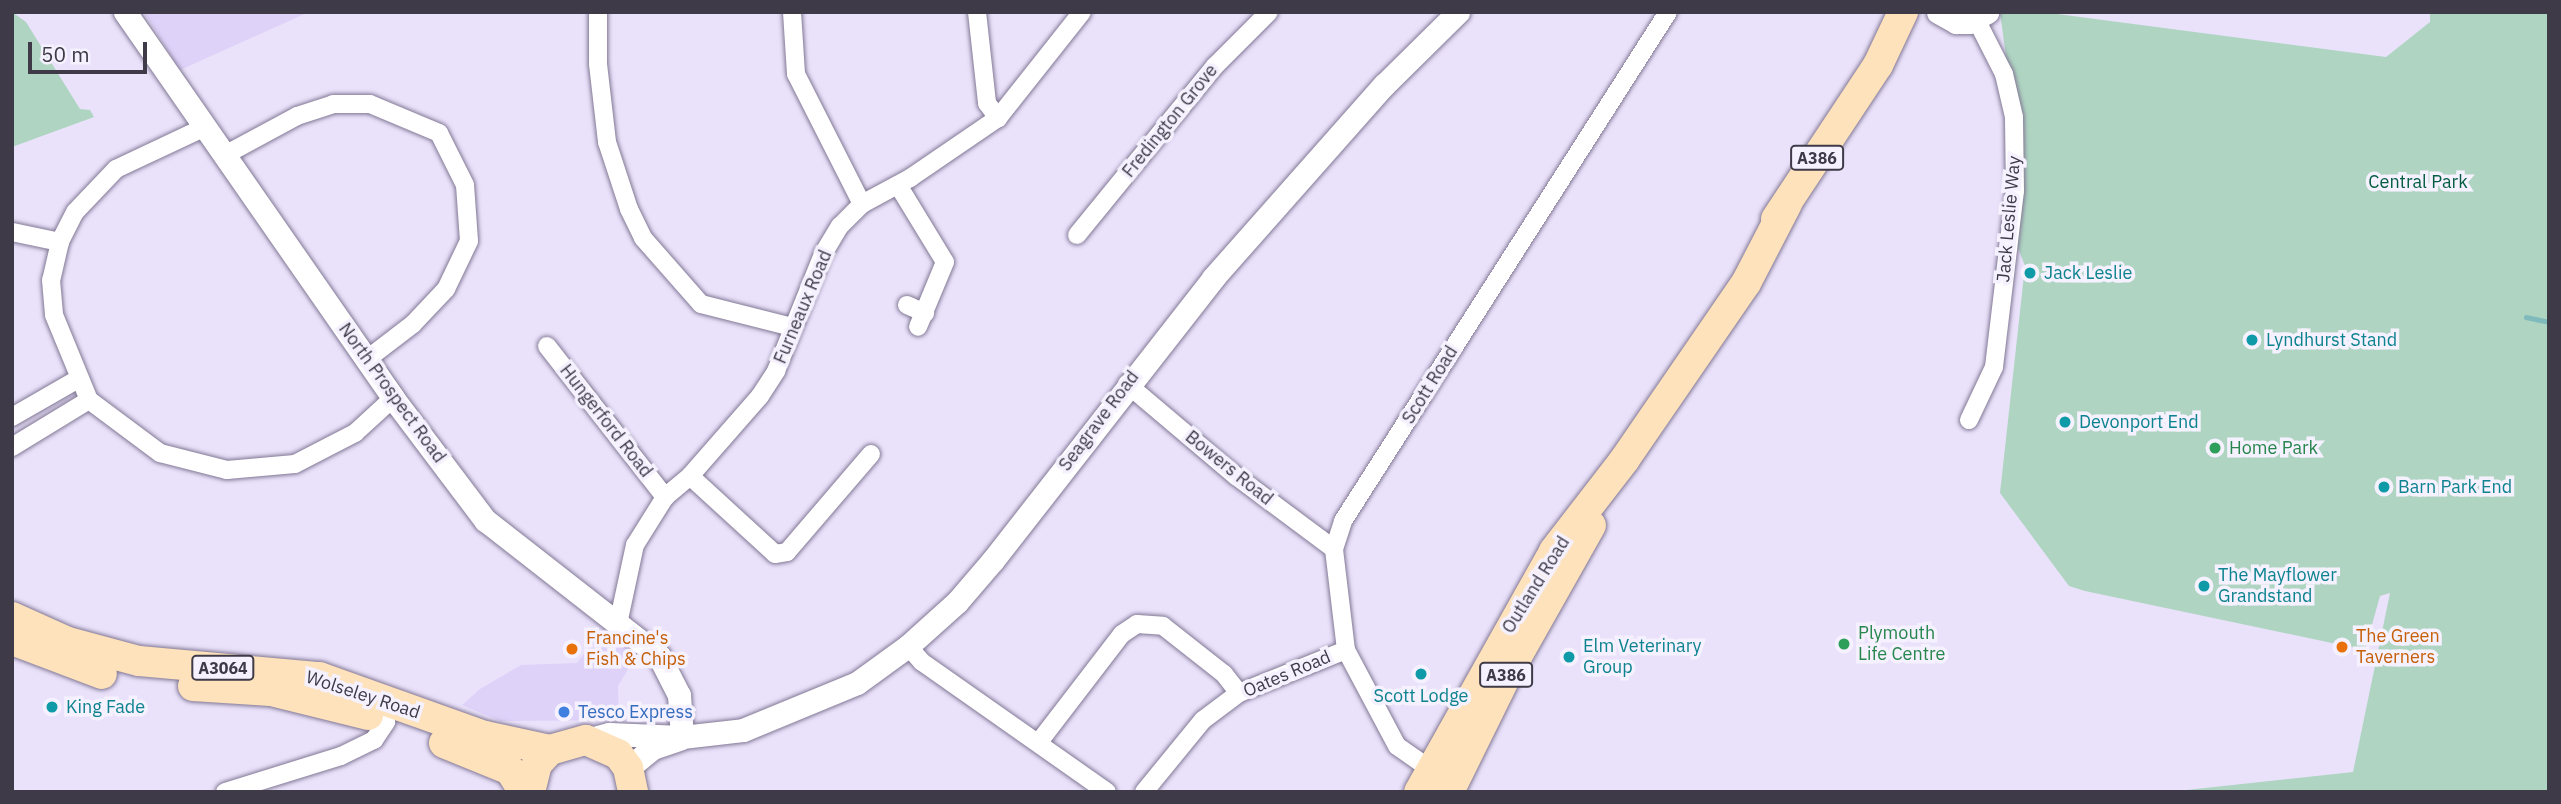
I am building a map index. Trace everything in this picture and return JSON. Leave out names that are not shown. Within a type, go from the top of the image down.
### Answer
[{"type":"main road","name":"Outland Road","points":[[1424,780],[1554,551],[1625,459],[1697,350],[1729,281],[1787,204],[1878,65],[1903,12]]},
{"type":"main road","name":"Outland Road","points":[[1878,65],[1903,42],[1923,12]]},
{"type":"main road","name":"Outland Road","points":[[1449,792],[1506,676],[1625,459]]},
{"type":"main road","name":"Wolseley Road","points":[[12,617],[68,642],[139,661],[319,677],[485,736],[550,750]]},
{"type":"main road","name":"Wolseley Road","points":[[12,640],[101,674],[159,683],[271,691],[338,704],[500,765],[510,770],[524,792]]},
{"type":"main road","points":[[530,792],[537,764],[550,750],[586,740],[603,744],[635,784]]},
{"type":"street","name":"North Prospect Road","points":[[125,12],[366,360],[485,520],[643,641],[669,670],[679,695],[682,737]]},
{"type":"street","points":[[598,12],[598,64],[607,142],[629,209],[643,238],[701,304],[792,327]]},
{"type":"street","points":[[792,12],[796,74],[862,204]]},
{"type":"street","points":[[977,12],[987,103],[998,118]]},
{"type":"street","name":"Furneaux Road","points":[[618,624],[635,545],[665,497],[690,476],[761,396],[776,371],[823,254],[840,226],[862,204],[898,185],[998,118],[1082,12]]},
{"type":"street","name":"Fredington Grove","points":[[1077,235],[1215,66],[1269,12]]},
{"type":"street","name":"Scott Road","points":[[1424,780],[1397,746],[1346,650],[1334,549],[1343,521],[1668,12]]},
{"type":"street","points":[[1938,12],[1956,22],[1982,16]]},
{"type":"street","name":"Seagrave Road","points":[[682,737],[743,730],[815,704],[857,683],[908,646],[957,602],[1213,278],[1448,15]]},
{"type":"street","name":"Jack Leslie Way","points":[[1969,420],[1994,367],[2015,191],[2014,117],[2004,74],[1982,16]]},
{"type":"street","points":[[223,156],[297,116],[333,104],[370,104],[439,133],[466,185],[469,240],[446,289],[413,324],[366,360]]},
{"type":"street","points":[[203,128],[116,169],[75,212],[60,242],[51,280],[54,315],[78,379],[89,400],[160,453],[227,470],[295,464],[355,433],[393,398]]},
{"type":"street","points":[[898,185],[945,262],[921,320],[907,305]]},
{"type":"street","points":[[12,232],[60,242]]},
{"type":"street","name":"Hungerford Road","points":[[547,346],[665,497]]},
{"type":"street","points":[[12,417],[78,379]]},
{"type":"street","name":"Bowers Road","points":[[1127,384],[1236,476],[1334,549]]},
{"type":"street","points":[[12,447],[89,400]]},
{"type":"street","points":[[690,476],[775,554],[787,552],[871,454]]},
{"type":"street","points":[[1039,742],[1122,634],[1138,624],[1163,626],[1224,674],[1239,693]]},
{"type":"street","points":[[908,646],[922,662],[1107,792]]},
{"type":"street","name":"Oates Road","points":[[1144,792],[1203,720],[1239,693],[1346,650]]},
{"type":"street","points":[[225,792],[341,756],[374,740],[386,722]]},
{"type":"street","points":[[586,740],[608,734],[682,737]]},
{"type":"street","points":[[635,784],[653,748],[682,737]]},
{"type":"shaded area","points":[[144,12],[309,12],[180,70]]},
{"type":"shaded area","points":[[603,628],[636,656],[618,686],[619,720],[500,721],[462,705],[480,689],[521,665],[577,663]]},
{"type":"green space","points":[[12,12],[26,22],[80,109],[90,110],[94,117],[12,147]]},
{"type":"green space","name":"Central Park","points":[[2000,12],[2042,12],[2386,57],[2430,22],[2430,12],[2549,12],[2549,792],[2168,792],[2353,772],[2390,593],[2380,596],[2365,650],[2085,591],[2069,586],[2000,493],[2025,266],[2015,240],[2021,171]]},
{"type":"waterway","points":[[2526,317],[2549,322]]},
{"type":"place","name":"Jack Leslie","points":[[2030,273]]},
{"type":"place","name":"Lyndhurst Stand","points":[[2252,340]]},
{"type":"place","name":"Devonport End","points":[[2065,422]]},
{"type":"place","name":"Home Park","points":[[2215,448]]},
{"type":"place","name":"Barn Park End","points":[[2384,487]]},
{"type":"place","name":"The Mayflower Grandstand","points":[[2204,586]]},
{"type":"place","name":"Plymouth Life Centre","points":[[1844,644]]},
{"type":"place","name":"The Green Taverners","points":[[2342,647]]},
{"type":"place","name":"Francine's Fish & Chips","points":[[572,649]]},
{"type":"place","name":"Elm Veterinary Group","points":[[1569,657]]},
{"type":"place","name":"Scott Lodge","points":[[1421,674]]},
{"type":"place","name":"King Fade","points":[[52,707]]},
{"type":"place","name":"Tesco Express","points":[[564,712]]}]
